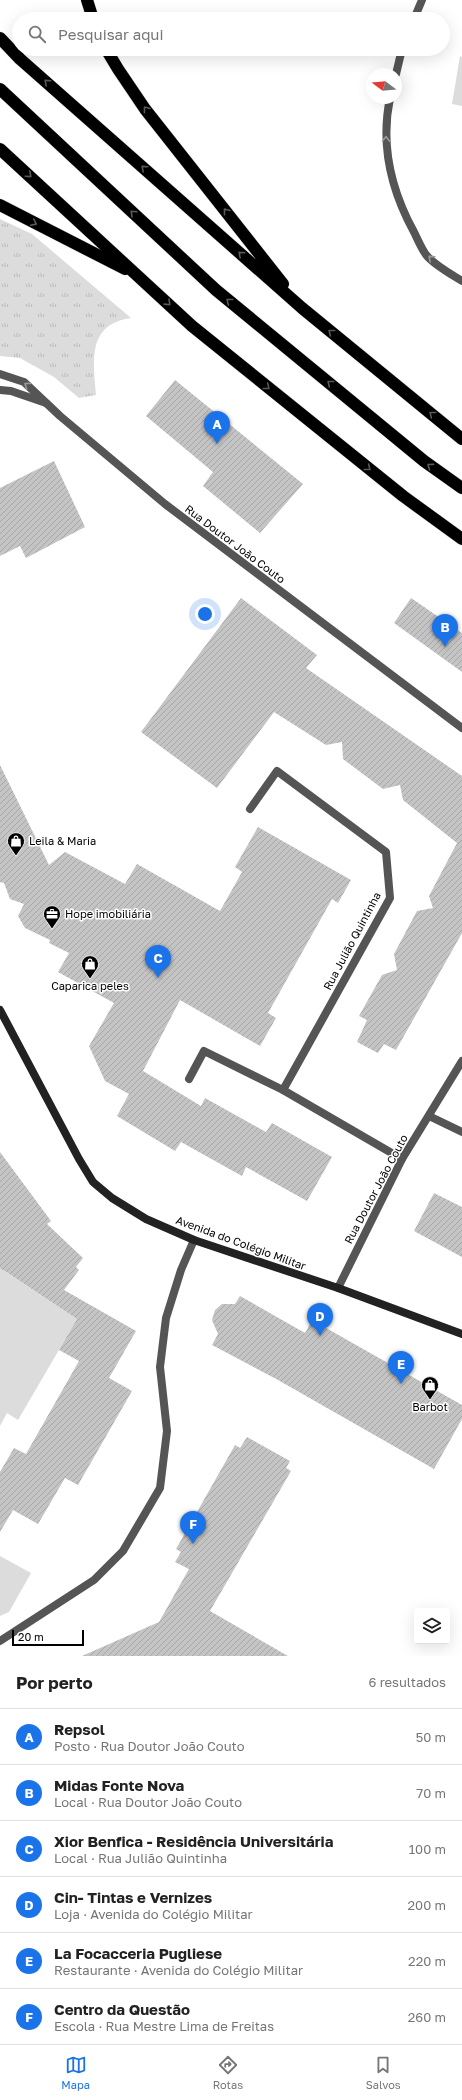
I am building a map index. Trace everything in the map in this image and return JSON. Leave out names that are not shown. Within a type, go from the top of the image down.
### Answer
[{"type":"highway","points":[[87,0],[91,12]]},
{"type":"highway","points":[[0,38],[12,51]]},
{"type":"highway","points":[[17,56],[302,308],[462,439]]},
{"type":"highway","points":[[110,56],[145,109],[302,308]]},
{"type":"highway","points":[[0,89],[216,290],[424,461],[462,488]]},
{"type":"highway","points":[[0,149],[192,326],[403,496],[462,539]]},
{"type":"highway","points":[[0,205],[139,276]]},
{"type":"street","points":[[417,12],[422,0]]},
{"type":"street","points":[[397,68],[400,56]]},
{"type":"street","points":[[388,104],[386,114],[386,152],[392,184],[406,216],[428,256],[462,281]]},
{"type":"street","name":"Rua Doutor João Couto","points":[[0,374],[10,376],[24,382],[165,504],[462,728]]},
{"type":"street","points":[[0,390],[11,391],[49,404]]},
{"type":"street","name":"Rua Julião Quintinha","points":[[250,809],[277,771],[386,852],[390,898],[283,1090]]},
{"type":"street","name":"Avenida do Colégio Militar","points":[[0,1010],[79,1159],[93,1182],[112,1198],[146,1219],[194,1240],[338,1288],[462,1334]]},
{"type":"street","points":[[189,1079],[204,1051],[283,1090],[402,1158]]},
{"type":"street","name":"Rua Doutor João Couto","points":[[338,1288],[402,1158],[462,1061]]},
{"type":"street","points":[[429,1116],[462,1132]]},
{"type":"street","points":[[0,1641],[94,1580],[123,1551],[160,1488],[167,1431],[160,1367],[166,1318],[180,1270],[194,1240]]},
{"type":"green space","points":[[460,56],[462,57],[462,106],[452,104]]},
{"type":"green space","points":[[0,219],[32,234],[131,318],[117,322],[107,328],[100,336],[94,357],[96,395],[79,398],[54,377],[20,358],[0,356]]},
{"type":"green space","points":[[0,1264],[4,1271],[77,1319],[18,1420],[7,1413],[0,1426]]},
{"type":"green space","points":[[0,1556],[31,1573],[9,1612],[0,1616]]},
{"type":"building","points":[[175,380],[303,484],[260,533],[203,486],[213,472],[146,416]]},
{"type":"building","points":[[54,461],[85,527],[26,558],[20,546],[0,556],[0,488]]},
{"type":"building","points":[[241,598],[317,655],[306,668],[462,776],[462,933],[396,1050],[384,1044],[378,1053],[357,1042],[367,1020],[359,1016],[382,975],[397,970],[394,954],[417,911],[433,908],[429,896],[457,843],[403,800],[400,785],[383,789],[343,759],[342,742],[326,745],[274,712],[217,788],[141,732]]},
{"type":"building","points":[[411,598],[462,633],[462,672],[394,623]]},
{"type":"building","points":[[0,765],[49,865],[65,852],[125,884],[137,864],[220,911],[242,872],[235,867],[258,827],[351,880],[338,903],[332,899],[268,1013],[276,1018],[260,1046],[180,1000],[143,1071],[201,1106],[205,1098],[266,1132],[272,1123],[332,1157],[307,1201],[246,1167],[242,1176],[181,1142],[175,1151],[117,1116],[129,1094],[105,1081],[89,1046],[114,1003],[58,972],[69,953],[49,943],[50,940],[25,928],[18,916],[24,904],[10,899],[4,883],[0,882]]},
{"type":"building","points":[[0,1152],[51,1221],[47,1224],[83,1258],[76,1267],[79,1270],[64,1290],[136,1331],[109,1378],[132,1391],[78,1485],[65,1478],[38,1524],[13,1510],[0,1532],[0,1472],[14,1448],[26,1454],[79,1361],[59,1350],[77,1319],[0,1268]]},
{"type":"building","points":[[434,1193],[462,1207],[462,1257],[414,1231]]},
{"type":"building","points":[[240,1296],[305,1333],[312,1320],[462,1405],[462,1419],[434,1469],[278,1380],[212,1345],[218,1334],[212,1320],[215,1310],[222,1304],[235,1304]]},
{"type":"building","points":[[247,1437],[290,1461],[286,1468],[291,1471],[210,1611],[288,1656],[82,1656],[159,1622],[189,1569],[175,1562],[181,1552],[176,1549],[235,1445],[240,1448]]},
{"type":"place","name":"Repsol","points":[[217,444]]},
{"type":"place","name":"Midas Fonte Nova","points":[[445,647]]},
{"type":"place","name":"Leila & Maria","points":[[16,856]]},
{"type":"place","name":"Hope imobiliária","points":[[52,929]]},
{"type":"place","name":"Xior Benfica - Residência Universitária","points":[[158,978]]},
{"type":"place","name":"Caparica peles","points":[[90,979]]},
{"type":"place","name":"Cin- Tintas e Vernizes","points":[[320,1336]]},
{"type":"place","name":"La Focacceria Pugliese","points":[[401,1384]]},
{"type":"place","name":"Barbot","points":[[430,1400]]},
{"type":"place","name":"Centro da Questão","points":[[193,1544]]}]
